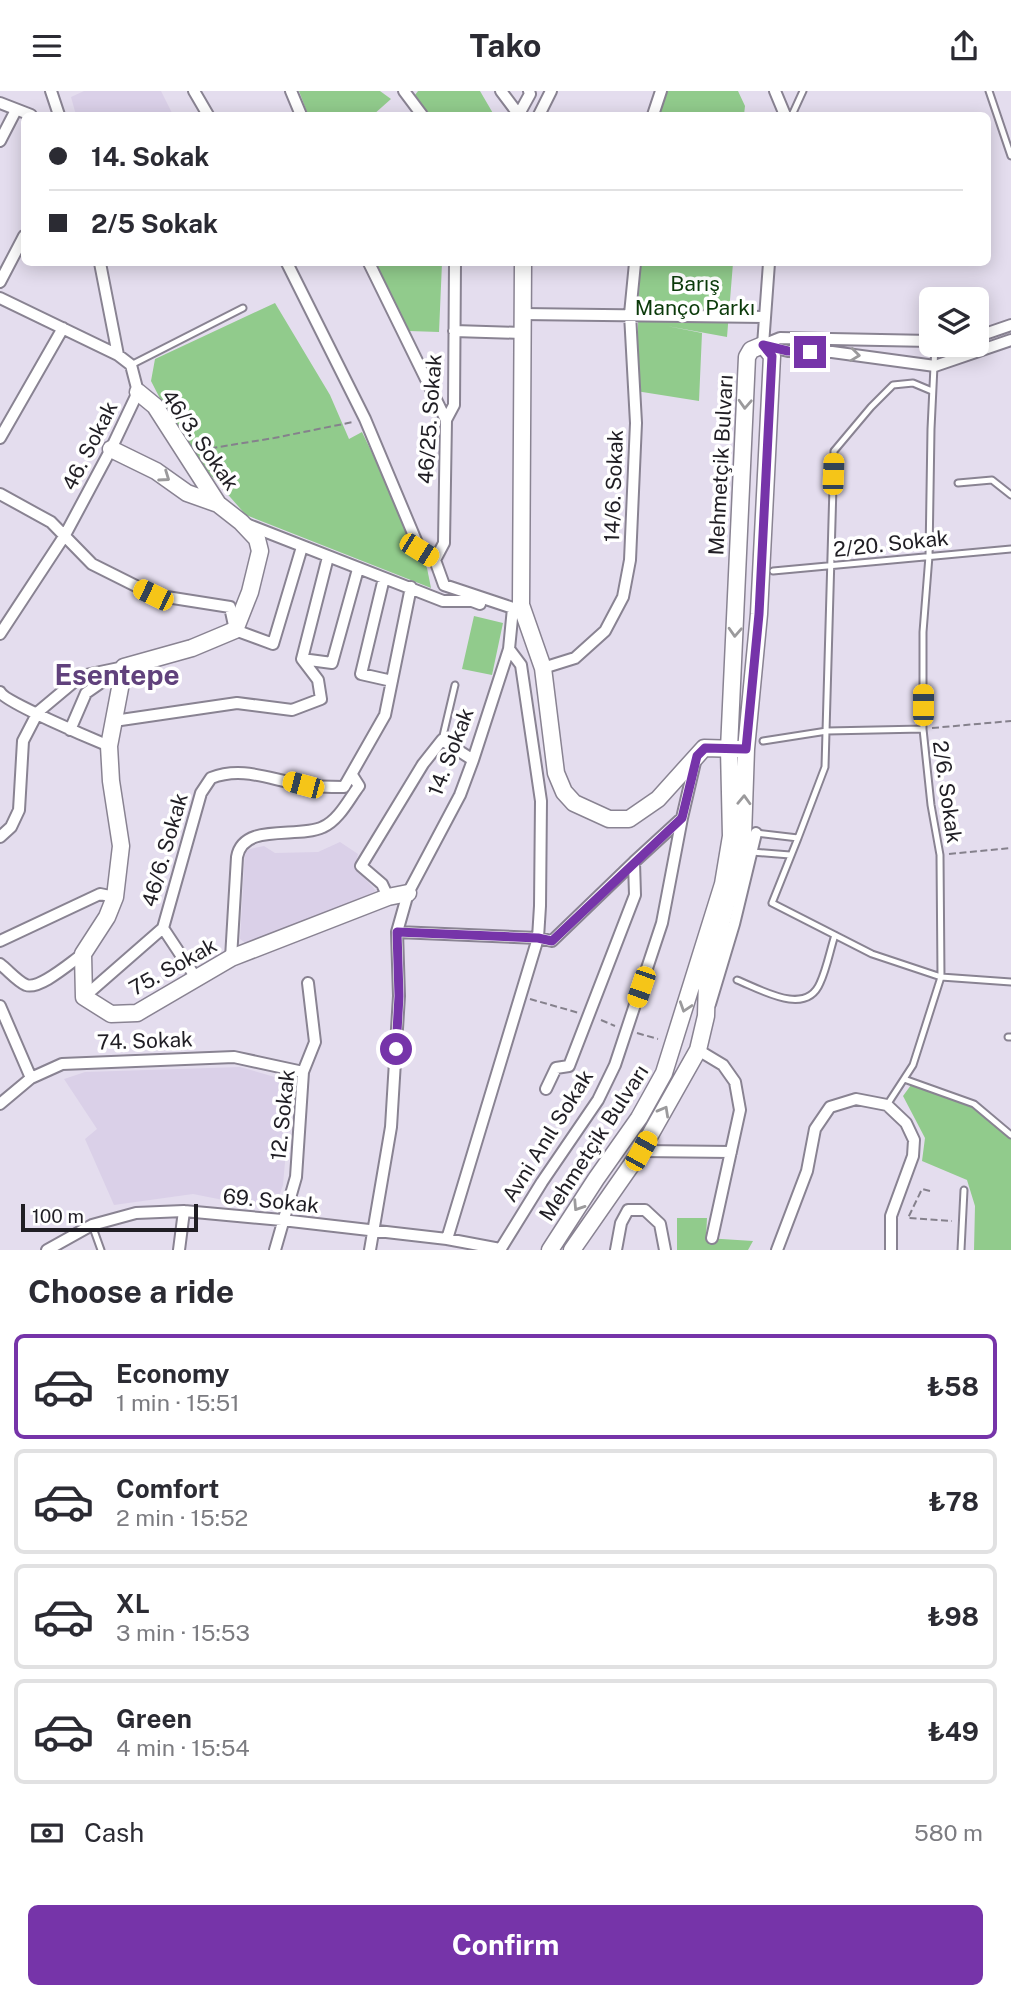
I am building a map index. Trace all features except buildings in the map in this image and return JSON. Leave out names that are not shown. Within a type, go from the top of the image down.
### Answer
[{"type":"street","points":[[51,91],[58,112]]},
{"type":"street","points":[[194,91],[206,112]]},
{"type":"street","points":[[291,91],[300,112]]},
{"type":"street","points":[[404,91],[420,112]]},
{"type":"street","points":[[501,91],[517,112]]},
{"type":"street","points":[[521,112],[529,91]]},
{"type":"street","points":[[540,112],[551,91]]},
{"type":"street","points":[[654,112],[661,91]]},
{"type":"street","points":[[775,91],[784,112]]},
{"type":"street","points":[[0,103],[22,112]]},
{"type":"street","points":[[0,141],[16,110]]},
{"type":"street","points":[[0,282],[21,242]]},
{"type":"street","points":[[101,266],[118,355]]},
{"type":"street","points":[[288,266],[365,419],[419,550],[435,560],[444,585],[516,609],[543,668],[556,773],[564,792],[574,803],[609,819],[629,819],[658,799],[705,748],[737,749]]},
{"type":"street","points":[[370,266],[446,420]]},
{"type":"street","name":"46/25. Sokak","points":[[435,560],[444,543],[446,420],[454,405],[455,266]]},
{"type":"street","name":"14. Sokak","points":[[370,1250],[391,1127],[399,996],[397,932],[408,893],[460,795],[473,760],[509,649],[516,609],[523,266]]},
{"type":"street","name":"14/6. Sokak","points":[[543,668],[575,658],[605,631],[623,597],[630,560],[636,423],[630,314],[635,266]]},
{"type":"street","points":[[763,345],[769,266]]},
{"type":"street","points":[[0,297],[118,355],[131,365]]},
{"type":"street","points":[[522,314],[765,317]]},
{"type":"street","points":[[989,333],[1011,325]]},
{"type":"street","points":[[0,438],[63,328]]},
{"type":"street","points":[[454,331],[522,333]]},
{"type":"street","points":[[763,345],[780,338],[919,341]]},
{"type":"street","points":[[763,345],[788,351],[832,352],[935,366],[1011,340]]},
{"type":"street","name":"Mehmetçik Bulvarı","points":[[572,1250],[641,1151],[698,1050],[706,1016],[707,980],[745,840],[737,749],[747,357],[755,348],[763,345],[772,356],[759,614],[737,749]]},
{"type":"street","name":"46. Sokak","points":[[0,634],[65,535],[111,449],[138,392],[131,365]]},
{"type":"street","name":"46/3. Sokak","points":[[138,392],[155,406],[218,504],[257,539],[260,551],[250,592],[235,630]]},
{"type":"street","points":[[111,449],[156,471],[187,493],[218,504]]},
{"type":"street","points":[[0,494],[51,522],[92,564],[153,595],[230,607],[235,630]]},
{"type":"street","points":[[241,522],[443,601],[472,601],[516,609]]},
{"type":"street","points":[[0,837],[11,827],[19,810],[23,741],[38,712],[81,676],[192,648],[235,630],[273,644],[302,547]]},
{"type":"street","points":[[302,659],[328,557]]},
{"type":"street","points":[[302,659],[332,663],[358,569]]},
{"type":"street","points":[[384,578],[362,674],[392,681]]},
{"type":"street","points":[[231,958],[240,845],[259,835],[315,830],[325,826],[334,820],[359,786],[352,775],[385,715],[411,587]]},
{"type":"street","points":[[447,1239],[538,938],[541,801],[522,665],[509,649]]},
{"type":"street","points":[[114,721],[237,703],[292,710],[321,699],[318,680],[302,659]]},
{"type":"street","points":[[0,964],[24,984],[33,986],[42,983],[83,954],[107,917],[115,897],[121,846],[111,781],[109,746],[124,667]]},
{"type":"street","points":[[70,730],[86,693],[124,667]]},
{"type":"street","points":[[0,691],[3,697],[109,746]]},
{"type":"street","points":[[388,897],[382,884],[361,866],[423,764],[442,740],[473,760]]},
{"type":"street","name":"Avni Anıl Sokak","points":[[500,1250],[598,1100],[615,1065],[662,923],[697,756]]},
{"type":"street","name":"46/6. Sokak","points":[[84,997],[163,928],[201,793],[211,778],[241,772],[303,785],[344,787],[352,775]]},
{"type":"street","points":[[397,932],[538,938],[552,941],[682,818]]},
{"type":"street","name":"Mehmetçik Bulvarı","points":[[550,1250],[639,1118],[664,1073],[723,884],[745,840]]},
{"type":"street","points":[[546,1089],[556,1068],[569,1066],[590,1016],[635,894],[634,862]]},
{"type":"street","name":"75. Sokak","points":[[84,997],[111,1014],[137,1013],[231,958],[388,897],[408,893]]},
{"type":"street","points":[[0,941],[100,894],[115,897]]},
{"type":"street","points":[[163,928],[196,978]]},
{"type":"street","points":[[83,954],[84,997]]},
{"type":"street","name":"12. Sokak","points":[[275,1250],[296,1177],[303,1072],[315,1042],[308,983]]},
{"type":"street","points":[[0,1006],[31,1078]]},
{"type":"street","points":[[698,1050],[723,1065],[735,1082],[740,1110],[712,1238]]},
{"type":"street","name":"74. Sokak","points":[[0,1104],[31,1078],[62,1064],[233,1057],[303,1072]]},
{"type":"street","points":[[777,1250],[807,1171],[815,1129],[830,1107],[856,1099],[887,1105],[906,1123],[914,1140],[913,1156],[891,1216],[891,1250]]},
{"type":"street","points":[[641,1151],[730,1152]]},
{"type":"street","points":[[616,1250],[621,1223],[628,1210],[645,1210],[660,1224],[665,1250]]},
{"type":"street","points":[[179,1250],[184,1212]]},
{"type":"street","name":"69. Sokak","points":[[47,1250],[92,1225],[136,1213],[184,1212],[447,1239],[500,1250]]},
{"type":"lane","points":[[793,112],[803,91]]},
{"type":"lane","points":[[989,91],[1011,156]]},
{"type":"lane","points":[[131,365],[243,308]]},
{"type":"lane","name":"2/6. Sokak","points":[[887,1105],[913,1065],[941,977],[940,855],[931,805],[923,729],[923,632],[929,556],[935,357]]},
{"type":"lane","points":[[932,391],[913,383],[893,385],[834,451],[825,767],[772,903],[872,954],[941,977],[1011,982]]},
{"type":"lane","points":[[958,483],[992,480],[1011,495]]},
{"type":"lane","name":"2/20. Sokak","points":[[773,571],[1011,549]]},
{"type":"lane","points":[[442,740],[455,685]]},
{"type":"lane","points":[[763,741],[827,731],[923,729]]},
{"type":"lane","points":[[745,840],[798,838]]},
{"type":"lane","points":[[745,840],[790,855]]},
{"type":"lane","points":[[737,980],[791,1000],[810,996],[820,985],[835,935]]},
{"type":"lane","points":[[904,1079],[974,1104],[1011,1135]]},
{"type":"lane","points":[[961,1250],[964,1190]]},
{"type":"lane","points":[[92,1225],[101,1250]]},
{"type":"path","points":[[185,452],[274,438],[365,419]]},
{"type":"path","points":[[923,729],[1011,721]]},
{"type":"path","points":[[940,855],[1011,848]]},
{"type":"path","points":[[930,1191],[922,1189],[908,1218],[962,1222]]},
{"type":"shaded area","points":[[84,91],[161,91],[172,112],[75,112],[71,97]]},
{"type":"shaded area","points":[[340,842],[358,854],[355,867],[376,891],[252,948],[240,939],[245,850],[264,846],[275,853],[318,852]]},
{"type":"shaded area","points":[[240,1067],[292,1082],[283,1185],[274,1210],[193,1194],[114,1205],[85,1139],[97,1129],[64,1079],[85,1072]]},
{"type":"green space","points":[[299,91],[380,91],[391,99],[376,112],[307,112]]},
{"type":"green space","points":[[418,91],[480,91],[492,112],[428,112],[415,95]]},
{"type":"green space","points":[[664,91],[738,91],[745,106],[744,112],[657,112]]},
{"type":"green space","points":[[376,266],[442,266],[439,332],[409,331]]},
{"type":"green space","name":"Barış Manço Parkı","points":[[640,266],[733,266],[727,337],[667,326],[702,333],[699,401],[636,391]]},
{"type":"green space","points":[[275,303],[330,395],[349,439],[362,432],[427,568],[431,588],[246,515],[200,463],[170,418],[151,381],[155,359]]},
{"type":"green space","points":[[474,616],[503,623],[492,675],[462,669]]},
{"type":"green space","points":[[911,1085],[971,1107],[1011,1139],[1011,1250],[974,1250],[975,1206],[967,1180],[922,1161],[925,1138],[903,1096]]},
{"type":"green space","points":[[677,1218],[707,1218],[706,1238],[753,1241],[748,1250],[677,1250]]},
{"type":"district","name":"Esentepe","points":[[117,675]]},
{"type":"route","points":[[396,1049],[399,996],[397,932],[538,938],[552,941],[682,818],[697,756],[705,748],[746,749],[759,614],[772,356],[763,345],[788,351],[810,352]]}]
